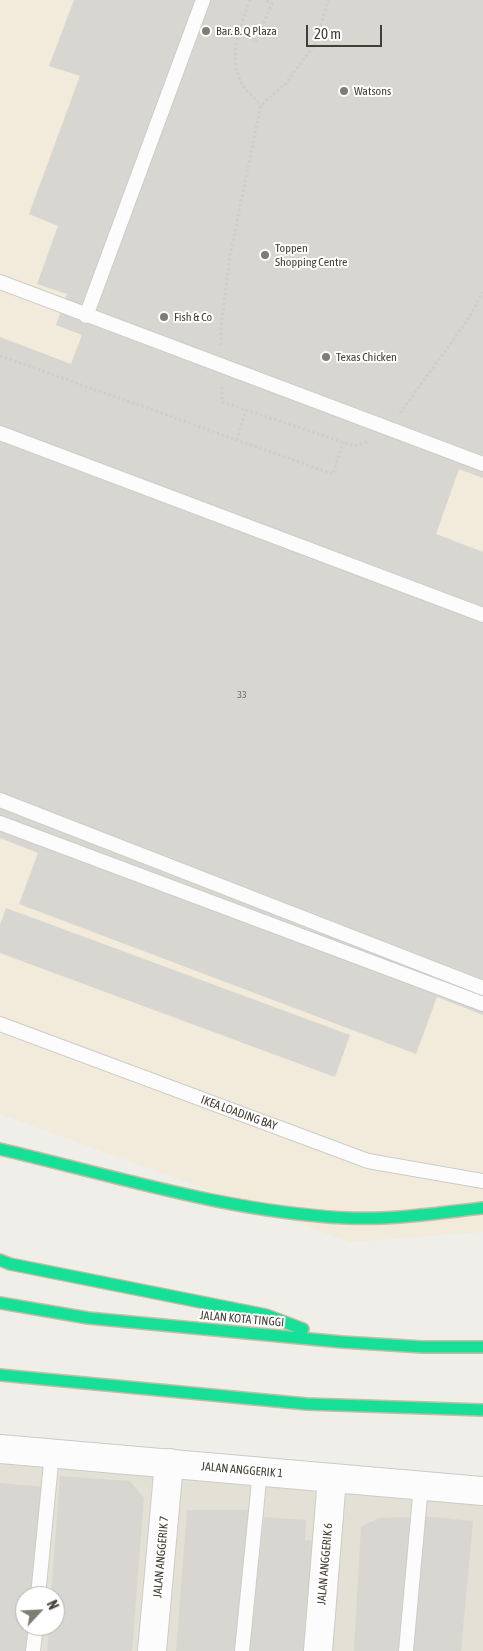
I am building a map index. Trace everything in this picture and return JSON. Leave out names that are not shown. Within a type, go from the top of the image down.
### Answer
[{"type":"highway","points":[[0,1149],[178,1192],[285,1213],[346,1218],[384,1218],[483,1208]]},
{"type":"highway","points":[[5,1262],[266,1316],[342,1342]]},
{"type":"highway","name":"JALAN KOTA TINGGI","points":[[0,1302],[88,1318],[342,1342],[423,1347],[483,1346]]},
{"type":"highway","points":[[0,1376],[258,1401],[434,1410],[483,1410]]},
{"type":"street","name":"JALAN ANGGERIK 1","points":[[0,1449],[483,1491]]},
{"type":"street","name":"JALAN ANGGERIK 7","points":[[152,1651],[169,1463]]},
{"type":"street","name":"JALAN ANGGERIK 6","points":[[318,1651],[332,1478]]},
{"type":"lane","points":[[86,316],[203,0]]},
{"type":"lane","points":[[0,282],[483,464]]},
{"type":"lane","points":[[0,433],[483,615]]},
{"type":"lane","points":[[0,800],[483,988]]},
{"type":"lane","points":[[0,823],[483,1004]]},
{"type":"lane","name":"IKEA LOADING BAY","points":[[0,1024],[368,1160],[483,1181]]},
{"type":"lane","points":[[39,1586],[52,1453]]},
{"type":"lane","points":[[242,1651],[260,1471]]},
{"type":"lane","points":[[406,1651],[420,1485]]},
{"type":"lane","points":[[33,1651],[35,1636]]},
{"type":"path","points":[[250,0],[237,33],[235,59],[241,83],[261,105]]},
{"type":"path","points":[[237,33],[256,41],[272,3],[265,0]]},
{"type":"path","points":[[221,346],[221,327],[230,255],[261,105],[286,83],[314,44],[328,0]]},
{"type":"path","points":[[394,421],[467,321],[483,292]]},
{"type":"path","points":[[0,356],[333,474],[342,442]]},
{"type":"path","points":[[222,384],[222,402],[354,446],[369,441]]},
{"type":"path","points":[[235,439],[246,410]]},
{"type":"shaded area","points":[[0,0],[483,0],[483,1232],[350,1242],[0,1114]]},
{"type":"shaded area","points":[[0,1449],[483,1482],[483,1651],[0,1651]]},
{"type":"building","points":[[74,0],[483,0],[483,478],[459,469],[436,534],[483,552],[483,1015],[437,997],[416,1054],[19,904],[38,853],[0,838],[0,337],[71,364],[82,335],[56,325],[67,294],[37,284],[58,226],[29,214],[80,76],[49,66]]},
{"type":"building","points":[[6,908],[350,1035],[335,1077],[0,953],[0,925]]},
{"type":"building","points":[[60,1476],[130,1481],[144,1498],[132,1651],[47,1651],[48,1636],[65,1636],[65,1586],[52,1586]]},
{"type":"building","points":[[0,1483],[44,1487],[34,1586],[15,1586],[15,1636],[29,1636],[28,1651],[0,1651]]},
{"type":"building","points":[[187,1510],[252,1510],[239,1651],[176,1651]]},
{"type":"building","points":[[423,1516],[473,1521],[461,1651],[411,1651]]},
{"type":"building","points":[[264,1517],[306,1520],[305,1540],[320,1541],[308,1651],[249,1651]]},
{"type":"building","points":[[413,1517],[402,1651],[354,1651],[361,1527],[379,1518]]},
{"type":"traffic: fast","points":[[0,1149],[215,1201],[303,1214],[347,1218],[381,1218],[483,1208]]},
{"type":"traffic: fast","points":[[0,1260],[10,1264],[266,1315],[303,1329]]},
{"type":"traffic: fast","points":[[0,1303],[88,1318],[342,1342],[423,1347],[483,1347]]},
{"type":"traffic: fast","points":[[0,1375],[307,1404],[483,1410]]},
{"type":"place","name":"Bar. B. Q Plaza","points":[[206,31]]},
{"type":"place","name":"Watsons","points":[[344,91]]},
{"type":"place","name":"Toppen Shopping Centre","points":[[265,255]]},
{"type":"place","name":"Fish & Co","points":[[164,317]]},
{"type":"place","name":"Texas Chicken","points":[[326,357]]}]
